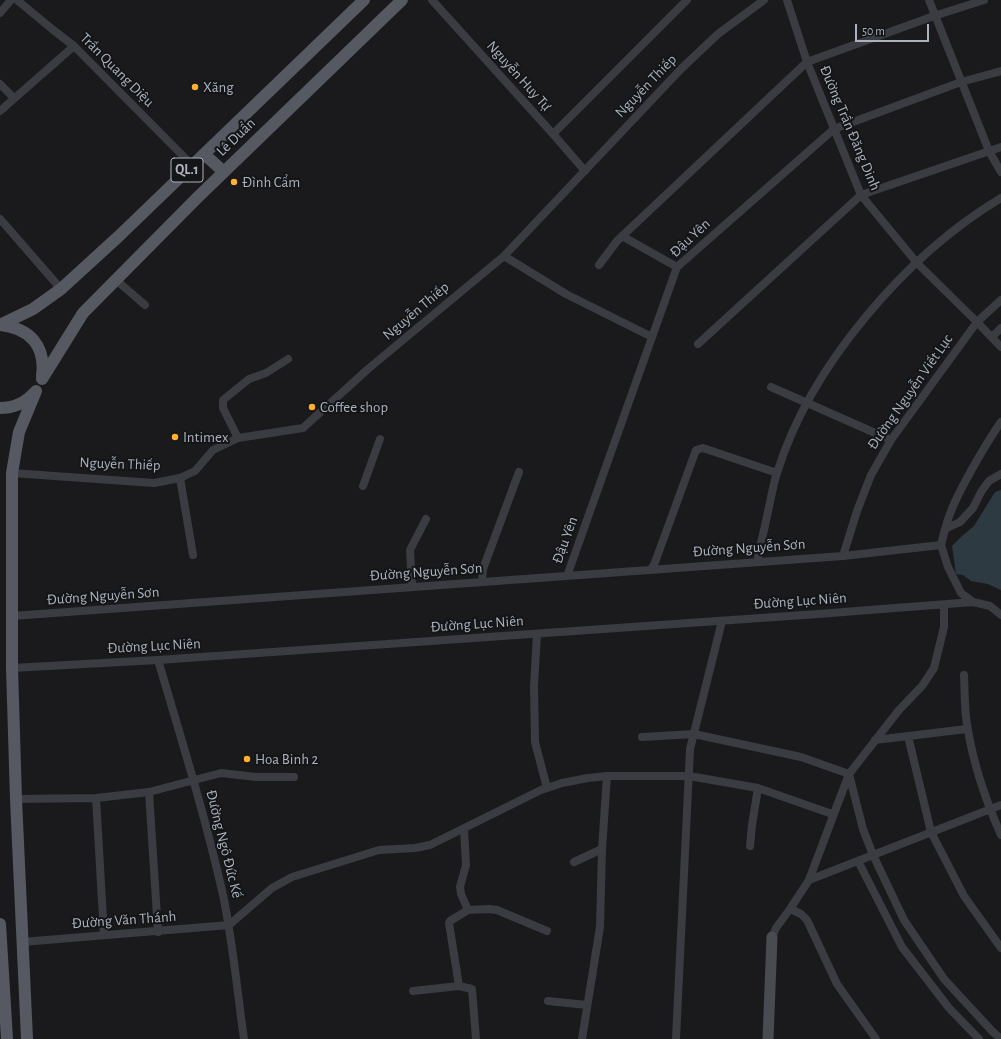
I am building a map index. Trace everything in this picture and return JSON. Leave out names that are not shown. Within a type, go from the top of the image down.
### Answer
[{"type":"main road","name":"Lê Duẩn","points":[[0,325],[33,310],[61,289],[119,236],[364,0]]},
{"type":"main road","name":"Lê Duẩn","points":[[42,379],[83,313],[140,254],[402,0]]},
{"type":"main road","points":[[204,154],[224,172]]},
{"type":"main road","name":"QL.1","points":[[0,325],[13,327],[25,332],[35,341],[41,353],[44,366],[42,379],[19,432],[12,473],[12,616],[6,668],[16,799],[27,1039]]},
{"type":"main road","name":"QL.1","points":[[0,408],[15,406],[27,400],[36,391]]},
{"type":"main road","points":[[0,924],[7,1039]]},
{"type":"main road","points":[[1,945],[22,942]]},
{"type":"main road","points":[[5,1000],[25,1000]]},
{"type":"street","points":[[0,13],[11,0]]},
{"type":"street","name":"Trần Quang Diệu","points":[[17,0],[74,46],[192,165]]},
{"type":"street","name":"Nguyễn Huy Tự","points":[[432,0],[585,171]]},
{"type":"street","points":[[553,134],[687,0]]},
{"type":"street","name":"Nguyễn Thiếp","points":[[12,473],[154,483],[180,478],[195,471],[213,450],[238,438],[303,428],[368,369],[504,256],[682,68],[718,34],[764,0]]},
{"type":"street","name":"Đường Trần Đăng Dinh","points":[[787,0],[807,62],[860,195],[917,263],[1001,347]]},
{"type":"street","points":[[929,0],[934,16],[989,151],[1001,172]]},
{"type":"street","points":[[599,264],[622,236],[807,62],[934,16],[984,0]]},
{"type":"street","points":[[0,111],[74,46]]},
{"type":"street","name":"Đậu Yên","points":[[567,576],[677,267],[834,130],[961,82],[1001,71]]},
{"type":"street","points":[[0,84],[14,98]]},
{"type":"street","points":[[698,344],[860,195],[1001,147]]},
{"type":"street","points":[[757,562],[777,473],[793,431],[828,369],[851,337],[893,287],[917,263],[976,213],[1001,198]]},
{"type":"street","points":[[0,219],[61,289]]},
{"type":"street","points":[[622,236],[677,267]]},
{"type":"street","points":[[504,256],[566,294],[652,337]]},
{"type":"street","points":[[116,280],[145,305]]},
{"type":"street","name":"Đường Nguyễn Viết Lục","points":[[843,556],[856,511],[871,475],[891,440],[977,322],[1001,300]]},
{"type":"street","points":[[992,337],[1001,328]]},
{"type":"street","points":[[238,438],[224,408],[223,400],[249,378],[266,373],[288,359]]},
{"type":"street","points":[[771,387],[808,402],[891,440]]},
{"type":"street","points":[[1001,422],[990,437],[957,496],[949,515],[941,545],[948,567],[961,594],[973,602],[990,606],[1001,615]]},
{"type":"street","points":[[363,486],[373,463],[380,439]]},
{"type":"street","points":[[650,570],[654,566],[696,450],[704,448],[777,473]]},
{"type":"street","points":[[484,582],[482,580],[483,569],[519,472]]},
{"type":"street","points":[[946,529],[960,522],[973,508],[981,492],[989,481],[1001,474]]},
{"type":"street","points":[[180,478],[193,555]]},
{"type":"street","points":[[412,587],[410,550],[426,519]]},
{"type":"street","name":"Đường Nguyễn Sơn","points":[[12,616],[843,556],[941,545]]},
{"type":"street","name":"Đường Lục Niên","points":[[6,668],[158,660],[973,602]]},
{"type":"street","points":[[768,1039],[772,937],[776,928],[809,880],[832,814],[849,774],[899,710],[922,686],[934,668],[944,627],[944,605]]},
{"type":"street","points":[[676,1039],[690,749],[722,621]]},
{"type":"street","points":[[537,634],[534,686],[535,742],[547,788]]},
{"type":"street","name":"Đường Ngô Đức Kế","points":[[158,660],[194,781],[222,894],[229,926],[244,1039]]},
{"type":"street","points":[[964,675],[967,729],[977,773],[990,810],[1001,835]]},
{"type":"street","points":[[876,740],[967,729]]},
{"type":"street","points":[[642,737],[694,734],[801,757],[849,774]]},
{"type":"street","points":[[908,736],[931,832],[964,896],[1001,948]]},
{"type":"street","points":[[16,799],[96,798],[149,792],[221,773],[256,777],[294,776]]},
{"type":"street","points":[[849,774],[859,815],[873,855],[904,920],[944,979],[992,1032],[1001,1039]]},
{"type":"street","points":[[582,1039],[600,927],[602,849],[607,776]]},
{"type":"street","points":[[229,926],[272,888],[292,878],[379,850],[415,848],[430,845],[547,788],[574,780],[607,776],[689,776],[758,788],[832,814]]},
{"type":"street","points":[[750,846],[758,788]]},
{"type":"street","points":[[149,792],[158,932]]},
{"type":"street","points":[[96,798],[104,935]]},
{"type":"street","points":[[809,880],[1001,806]]},
{"type":"street","points":[[464,829],[466,865],[460,887],[461,894],[468,910]]},
{"type":"street","points":[[574,862],[602,849]]},
{"type":"street","points":[[858,861],[902,946],[949,1008],[979,1039]]},
{"type":"street","points":[[790,909],[801,914],[807,920],[837,984],[876,1039]]},
{"type":"street","points":[[459,986],[449,923],[450,921],[468,910],[497,910],[547,931]]},
{"type":"street","name":"Đường Văn Thánh","points":[[22,942],[229,926]]},
{"type":"street","points":[[413,991],[459,986],[472,990],[476,1039]]},
{"type":"street","points":[[548,1001],[587,1005]]},
{"type":"shaded area","points":[[1001,490],[1001,590],[988,584],[971,581],[963,575],[956,574],[952,546],[974,526],[995,492]]},
{"type":"place","name":"Xăng","points":[[195,87]]},
{"type":"place","name":"Đình Cẩm","points":[[234,182]]},
{"type":"place","name":"Coffee shop","points":[[312,407]]},
{"type":"place","name":"Intimex","points":[[175,437]]},
{"type":"place","name":"Hoa Binh 2","points":[[247,759]]}]
